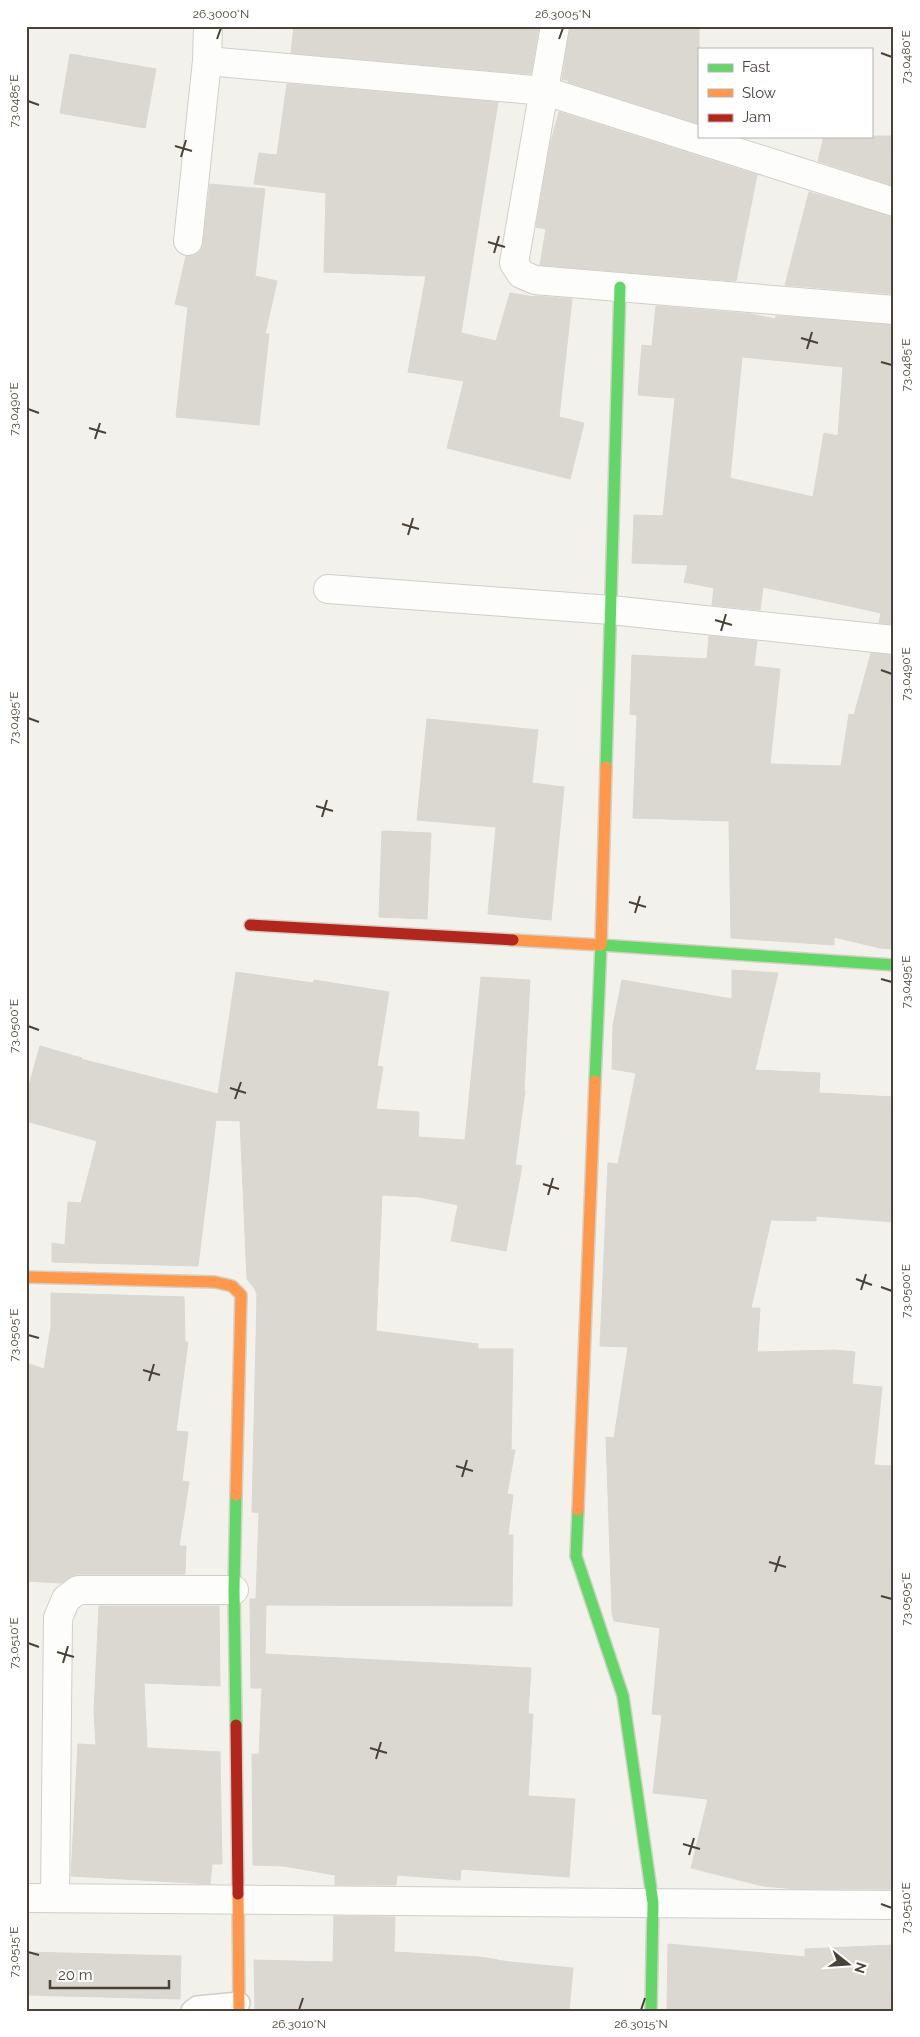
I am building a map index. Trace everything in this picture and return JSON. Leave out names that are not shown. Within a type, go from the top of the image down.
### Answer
[{"type":"street","points":[[188,241],[207,61],[208,26]]},
{"type":"street","points":[[555,26],[514,263],[520,274],[535,280],[894,310]]},
{"type":"street","points":[[207,61],[545,91],[894,202]]},
{"type":"street","points":[[620,287],[601,945],[576,1556],[623,1696],[653,1903],[651,2011]]},
{"type":"street","points":[[328,589],[611,610],[894,640]]},
{"type":"street","points":[[250,925],[601,945],[894,965]]},
{"type":"street","points":[[26,1277],[214,1282],[232,1286],[241,1295],[234,1590],[239,2007]]},
{"type":"street","points":[[55,1898],[58,1618],[66,1599],[78,1590],[234,1590]]},
{"type":"street","points":[[26,1898],[894,1905]]},
{"type":"lane","points":[[192,2011],[197,2007],[239,2007]]},
{"type":"building","points":[[294,26],[539,26],[531,74],[291,53]]},
{"type":"building","points":[[570,26],[699,26],[698,124],[568,82],[568,80],[562,80]]},
{"type":"building","points":[[70,54],[156,69],[145,128],[60,113]]},
{"type":"building","points":[[287,84],[498,102],[461,333],[496,341],[510,293],[535,297],[572,299],[559,417],[584,423],[570,479],[447,448],[464,381],[408,372],[426,276],[324,272],[326,193],[254,184],[259,153],[277,155]]},
{"type":"building","points":[[559,112],[757,175],[736,281],[540,265],[546,229],[536,227],[550,145]]},
{"type":"building","points":[[894,136],[894,186],[818,161],[824,138]]},
{"type":"building","points":[[210,184],[265,189],[255,276],[277,281],[265,334],[269,334],[259,425],[176,417],[188,307],[175,304],[186,256],[195,255],[201,250]]},
{"type":"building","points":[[809,192],[894,217],[894,294],[785,285]]},
{"type":"building","points":[[656,306],[751,314],[775,319],[776,316],[894,325],[894,624],[879,623],[881,613],[763,587],[760,610],[712,605],[714,588],[684,582],[688,565],[632,563],[634,515],[663,516],[675,398],[638,395],[642,345],[652,346]],"holes":[[[742,357],[843,367],[838,436],[824,433],[813,497],[730,478]]]},
{"type":"building","points":[[709,636],[757,641],[754,666],[780,669],[770,764],[841,766],[849,714],[854,715],[871,653],[894,655],[894,949],[880,948],[834,937],[834,945],[731,938],[729,821],[633,818],[637,715],[630,714],[632,655],[707,659]]},
{"type":"building","points":[[427,719],[538,730],[532,783],[564,787],[551,920],[488,914],[496,827],[417,820]]},
{"type":"building","points":[[382,831],[431,833],[427,919],[379,917]]},
{"type":"building","points":[[732,970],[778,973],[755,1070],[820,1073],[819,1093],[894,1097],[894,1222],[816,1216],[816,1221],[771,1220],[751,1308],[760,1308],[757,1352],[835,1350],[855,1352],[852,1384],[882,1387],[874,1465],[894,1466],[894,1889],[797,1889],[763,1886],[691,1868],[708,1799],[653,1793],[662,1715],[652,1714],[660,1628],[614,1621],[612,1613],[606,1437],[614,1438],[628,1347],[600,1346],[608,1163],[618,1164],[636,1073],[612,1069],[613,1025],[622,980],[732,999]]},
{"type":"building","points":[[236,972],[313,983],[314,980],[389,992],[377,1066],[383,1067],[376,1109],[419,1112],[418,1137],[465,1140],[481,977],[530,980],[525,1091],[515,1165],[522,1166],[506,1251],[451,1241],[458,1205],[419,1197],[382,1195],[376,1331],[478,1344],[478,1349],[513,1349],[511,1450],[515,1450],[507,1494],[513,1495],[508,1535],[513,1535],[512,1606],[266,1605],[265,1654],[531,1668],[528,1714],[533,1714],[528,1796],[575,1799],[569,1877],[461,1869],[460,1880],[397,1875],[396,1885],[335,1885],[335,1875],[284,1866],[253,1865],[252,1754],[259,1754],[262,1688],[251,1688],[250,1599],[256,1599],[259,1513],[252,1512],[257,1295],[247,1279],[240,1121],[216,1120],[198,1266],[52,1262],[52,1243],[65,1245],[68,1202],[81,1203],[97,1141],[26,1121],[26,1096],[40,1046],[81,1059],[218,1094]]},
{"type":"building","points":[[51,1293],[184,1297],[185,1342],[188,1342],[176,1431],[188,1432],[182,1481],[189,1482],[179,1546],[186,1546],[185,1574],[78,1574],[61,1583],[26,1581],[26,1363],[44,1369],[51,1327]]},
{"type":"building","points":[[99,1606],[219,1606],[220,1686],[144,1683],[147,1748],[220,1752],[222,1864],[212,1864],[210,1884],[71,1876],[78,1744],[96,1745],[94,1711]]},
{"type":"building","points":[[334,1916],[395,1917],[394,1952],[480,1957],[509,1962],[573,1968],[569,2011],[255,2011],[254,1960],[333,1962]]},
{"type":"building","points":[[668,1944],[805,1957],[805,1949],[894,1945],[894,2011],[667,2011]]},
{"type":"building","points":[[26,1952],[181,1956],[180,1999],[26,1995]]},
{"type":"traffic: fast","points":[[606,767],[620,287]]},
{"type":"traffic: fast","points":[[595,1081],[601,945],[894,965]]},
{"type":"traffic: fast","points":[[236,1495],[234,1590],[236,1725]]},
{"type":"traffic: fast","points":[[578,1510],[576,1556],[623,1696],[653,1903],[651,2011]]},
{"type":"traffic: slow","points":[[513,940],[601,945],[606,767]]},
{"type":"traffic: slow","points":[[578,1510],[595,1081]]},
{"type":"traffic: slow","points":[[26,1277],[215,1282],[232,1286],[241,1295],[236,1495]]},
{"type":"traffic: slow","points":[[238,1894],[239,2011]]},
{"type":"traffic: jam","points":[[250,925],[513,940]]},
{"type":"traffic: jam","points":[[236,1725],[238,1894]]}]
